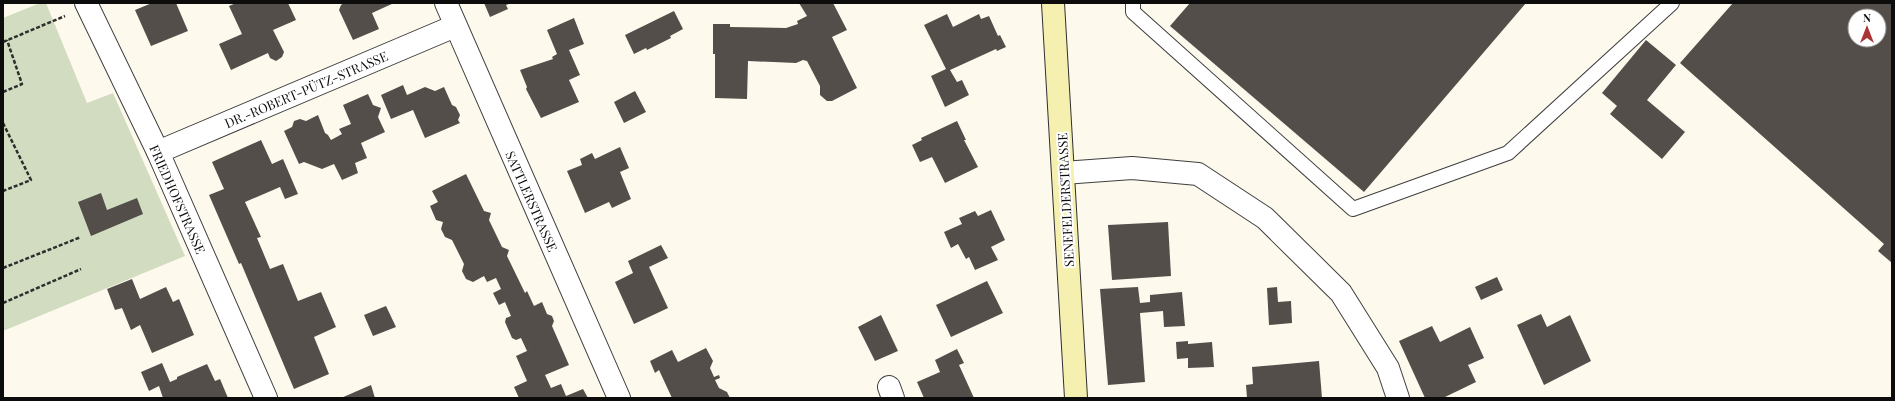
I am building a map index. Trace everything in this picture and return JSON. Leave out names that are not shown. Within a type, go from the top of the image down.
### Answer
[{"type":"main road","name":"SENEFELDERSTRASSE","points":[[1053,3],[1076,398]]},
{"type":"street","name":"SATTLERSTRASSE","points":[[446,3],[619,398]]},
{"type":"street","name":"FRIEDHOFSTRASSE","points":[[87,4],[158,152],[266,398]]},
{"type":"street","name":"DR.-ROBERT-PÜTZ-STRASSE","points":[[158,152],[455,26]]},
{"type":"street","points":[[1064,173],[1132,168],[1198,174],[1265,218],[1341,293],[1388,368],[1398,398]]},
{"type":"lane","points":[[1133,3],[1133,12],[1353,209],[1508,153],[1672,3]]},
{"type":"path","points":[[3,42],[87,4]]},
{"type":"path","points":[[3,92],[22,84],[7,40]]},
{"type":"path","points":[[3,124],[31,180],[3,191]]},
{"type":"path","points":[[3,268],[81,238]]},
{"type":"path","points":[[3,303],[81,270]]},
{"type":"green space","points":[[40,3],[46,3],[87,103],[113,93],[185,256],[3,331],[3,18]]},
{"type":"building","points":[[152,3],[176,3],[188,31],[151,46],[135,10]]},
{"type":"building","points":[[236,3],[288,3],[296,20],[273,30],[284,52],[282,57],[276,61],[270,58],[268,53],[231,70],[219,44],[242,34],[229,6]]},
{"type":"building","points":[[344,3],[394,3],[372,13],[379,29],[353,40],[339,10],[341,5]]},
{"type":"building","points":[[484,3],[511,3],[506,5],[508,9],[490,17]]},
{"type":"building","points":[[799,3],[833,3],[847,30],[832,37],[857,88],[832,101],[827,101],[820,95],[820,86],[807,61],[803,60],[796,63],[748,61],[747,99],[715,98],[713,24],[730,24],[730,27],[786,28],[798,24],[797,21],[807,16]]},
{"type":"building","points":[[1190,3],[1526,3],[1364,192],[1170,26]]},
{"type":"building","points":[[1733,3],[1892,3],[1892,263],[1878,251],[1884,244],[1680,63]]},
{"type":"building","points":[[674,11],[683,29],[670,36],[671,38],[647,50],[646,48],[634,54],[625,35]]},
{"type":"building","points":[[947,14],[953,27],[979,14],[981,19],[989,16],[998,36],[1000,35],[1006,47],[997,51],[996,49],[950,70],[957,82],[962,80],[969,95],[945,107],[931,76],[946,69],[924,25]]},
{"type":"building","points":[[574,18],[584,44],[569,50],[580,75],[569,80],[579,102],[541,118],[526,89],[527,87],[520,70],[553,59],[552,57],[557,54],[547,30]]},
{"type":"building","points":[[1646,40],[1676,65],[1647,100],[1685,132],[1662,159],[1610,114],[1617,106],[1602,93]]},
{"type":"building","points":[[403,85],[407,95],[425,87],[435,91],[444,87],[452,105],[456,107],[460,115],[458,120],[460,123],[425,138],[413,110],[391,119],[381,95]]},
{"type":"building","points":[[635,91],[646,112],[624,123],[614,102]]},
{"type":"building","points":[[368,94],[373,105],[381,108],[378,117],[385,132],[361,143],[367,158],[355,163],[358,173],[342,180],[334,164],[322,169],[304,162],[299,164],[284,131],[292,127],[294,121],[300,119],[306,121],[318,115],[325,133],[331,140],[342,134],[339,129],[351,124],[343,105]]},
{"type":"building","points":[[957,121],[966,140],[964,140],[978,167],[945,183],[932,157],[920,162],[912,145],[922,140],[921,138]]},
{"type":"building","points":[[261,140],[272,164],[283,159],[298,194],[285,199],[280,187],[245,202],[261,237],[257,238],[270,269],[283,264],[298,301],[321,292],[336,327],[314,337],[329,374],[294,389],[241,263],[239,264],[209,195],[224,189],[212,162]]},
{"type":"building","points":[[620,147],[629,168],[620,172],[631,199],[612,208],[609,202],[585,213],[567,171],[582,165],[580,159],[592,153],[595,159]]},
{"type":"building","points":[[466,174],[484,211],[491,213],[489,220],[502,247],[509,250],[507,256],[525,293],[527,291],[534,306],[542,302],[547,314],[552,316],[554,321],[552,326],[569,365],[545,375],[551,388],[561,384],[566,396],[583,389],[588,398],[519,398],[514,387],[527,381],[516,356],[527,351],[521,338],[516,340],[512,338],[505,322],[506,318],[511,316],[505,302],[499,305],[493,293],[501,289],[496,278],[487,282],[484,276],[473,282],[466,279],[462,271],[464,264],[452,240],[445,237],[441,229],[443,222],[436,220],[430,206],[438,202],[432,191]]},
{"type":"building","points":[[101,193],[107,210],[137,198],[143,214],[91,236],[78,202]]},
{"type":"building","points":[[991,210],[1005,240],[991,247],[998,260],[975,270],[969,257],[966,259],[958,244],[951,248],[944,232],[962,224],[959,218],[975,211],[978,216]]},
{"type":"building","points":[[1168,222],[1171,276],[1112,280],[1108,225]]},
{"type":"building","points":[[661,245],[668,258],[649,267],[668,308],[634,324],[615,282],[633,273],[628,261]]},
{"type":"building","points":[[1497,277],[1503,290],[1481,300],[1475,287]]},
{"type":"building","points":[[132,279],[140,299],[166,287],[173,302],[179,299],[194,335],[152,353],[140,325],[131,330],[122,308],[115,310],[107,289]]},
{"type":"building","points":[[987,281],[1003,313],[951,337],[936,305]]},
{"type":"building","points":[[1138,287],[1140,303],[1150,302],[1150,295],[1182,292],[1185,326],[1164,327],[1163,311],[1140,313],[1145,382],[1108,385],[1100,289]]},
{"type":"building","points":[[1277,287],[1278,302],[1291,301],[1292,323],[1269,325],[1267,288]]},
{"type":"building","points":[[386,306],[396,327],[373,336],[364,315]]},
{"type":"building","points":[[1541,314],[1547,327],[1570,315],[1591,361],[1544,385],[1517,325]]},
{"type":"building","points":[[881,315],[898,351],[875,361],[858,327]]},
{"type":"building","points":[[1432,326],[1440,342],[1470,327],[1484,358],[1468,365],[1476,382],[1443,398],[1425,398],[1399,341]]},
{"type":"building","points":[[1188,341],[1188,344],[1212,342],[1214,367],[1188,368],[1188,358],[1177,359],[1176,342]]},
{"type":"building","points":[[706,348],[713,361],[710,368],[714,377],[719,375],[720,378],[715,380],[719,388],[727,392],[730,398],[672,398],[659,370],[655,373],[650,361],[672,350],[678,362]]},
{"type":"building","points":[[957,349],[964,363],[959,365],[974,398],[924,398],[917,382],[940,372],[935,360]]},
{"type":"building","points":[[1319,361],[1322,398],[1247,398],[1246,385],[1253,384],[1252,367]]},
{"type":"building","points":[[162,363],[170,382],[177,379],[177,377],[207,364],[215,381],[220,379],[228,398],[163,398],[159,386],[149,391],[141,372]]},
{"type":"building","points":[[371,385],[375,398],[341,398]]}]
